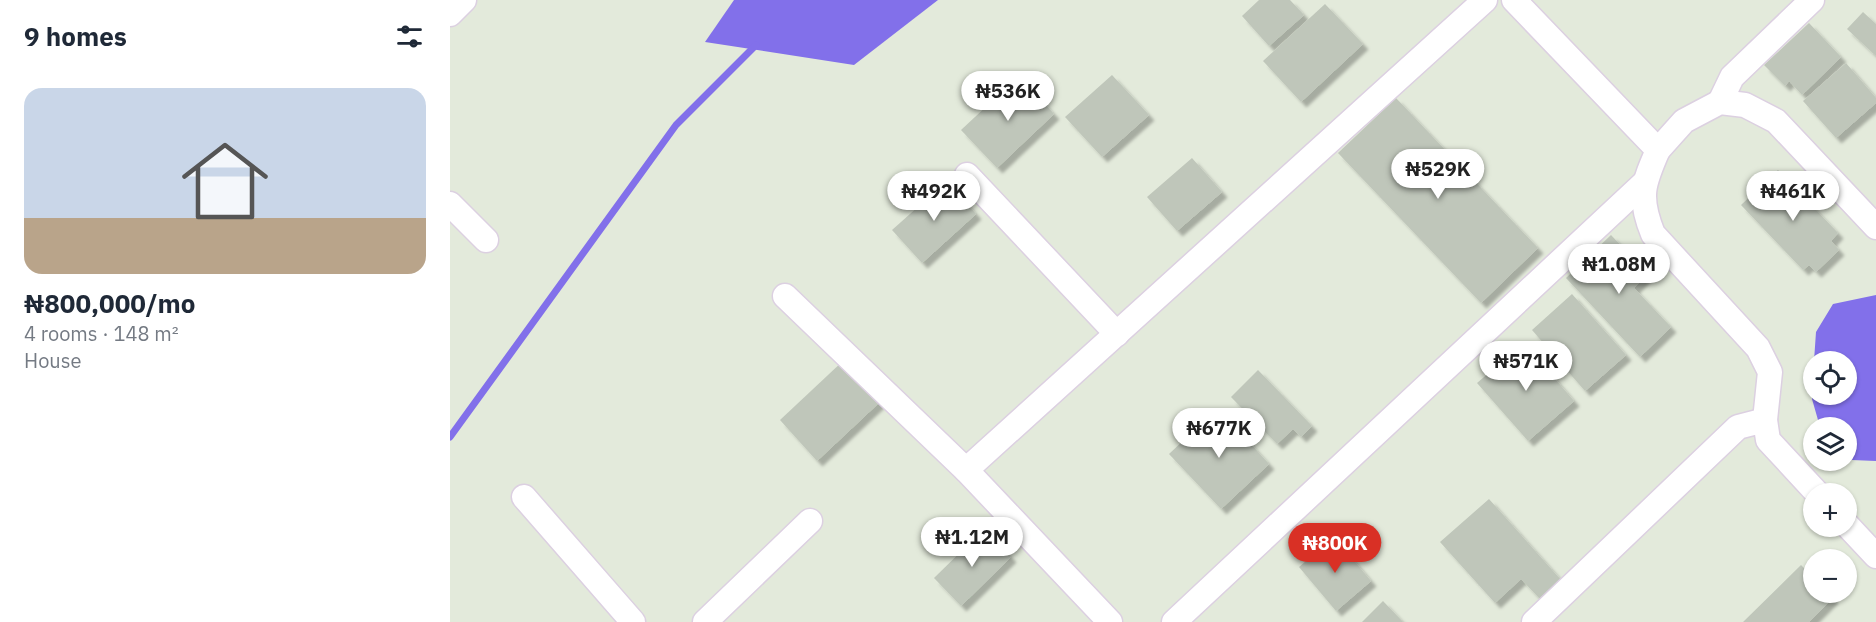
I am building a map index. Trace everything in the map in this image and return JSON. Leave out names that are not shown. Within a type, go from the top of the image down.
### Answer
[{"type":"street","points":[[450,14],[464,0]]},
{"type":"street","points":[[966,470],[1485,0]]},
{"type":"street","points":[[1514,0],[1659,150]]},
{"type":"street","points":[[1174,622],[1643,184],[1659,150],[1684,122],[1720,102],[1732,77],[1812,0]]},
{"type":"street","points":[[1720,102],[1745,105],[1776,121],[1876,227]]},
{"type":"street","points":[[967,175],[1117,334]]},
{"type":"street","points":[[1643,184],[1645,216],[1653,234],[1758,348],[1770,372],[1766,420],[1768,440],[1808,483]]},
{"type":"street","points":[[450,204],[486,240]]},
{"type":"street","points":[[785,296],[966,470],[1110,622]]},
{"type":"street","points":[[1534,622],[1738,427],[1766,420]]},
{"type":"street","points":[[524,497],[633,622]]},
{"type":"street","points":[[705,622],[810,521]]},
{"type":"street","points":[[1857,536],[1876,556]]},
{"type":"shaded area","points":[[734,0],[938,0],[854,65],[705,42]]},
{"type":"shaded area","points":[[1876,295],[1876,461],[1857,460],[1857,417],[1817,417],[1814,405],[1857,405],[1857,351],[1815,351],[1816,332],[1833,304]]},
{"type":"building","points":[[1259,0],[1290,0],[1304,15],[1269,46],[1242,16]]},
{"type":"building","points":[[1325,4],[1363,44],[1301,102],[1263,61]]},
{"type":"building","points":[[1863,12],[1876,24],[1876,56],[1847,29]]},
{"type":"building","points":[[1809,23],[1841,57],[1802,95],[1789,81],[1785,86],[1764,65]]},
{"type":"building","points":[[1846,63],[1876,98],[1876,103],[1836,138],[1803,101]]},
{"type":"building","points":[[1112,75],[1149,115],[1102,157],[1065,117]]},
{"type":"building","points":[[1019,76],[1054,114],[997,168],[961,130]]},
{"type":"building","points":[[1396,98],[1538,248],[1481,303],[1338,153]]},
{"type":"building","points":[[1192,158],[1222,192],[1177,231],[1147,197]]},
{"type":"building","points":[[1778,170],[1838,233],[1831,241],[1839,250],[1816,272],[1809,265],[1803,270],[1741,205]]},
{"type":"building","points":[[947,181],[976,214],[922,263],[892,230]]},
{"type":"building","points":[[1611,235],[1648,274],[1634,288],[1671,327],[1640,357],[1566,278]]},
{"type":"building","points":[[1572,294],[1626,355],[1585,391],[1532,330]]},
{"type":"building","points":[[1524,343],[1574,401],[1528,441],[1477,383]]},
{"type":"building","points":[[844,360],[882,400],[817,461],[780,420]]},
{"type":"building","points":[[1258,370],[1312,426],[1301,437],[1293,429],[1277,444],[1231,397]]},
{"type":"building","points":[[1218,408],[1269,464],[1221,509],[1169,454]]},
{"type":"building","points":[[1489,499],[1561,580],[1540,599],[1521,579],[1495,603],[1440,542]]},
{"type":"building","points":[[984,529],[1011,557],[961,606],[934,578]]},
{"type":"building","points":[[1334,537],[1371,581],[1336,611],[1299,567]]},
{"type":"building","points":[[1801,565],[1803,567],[1803,603],[1828,603],[1809,622],[1743,622]]},
{"type":"building","points":[[1383,601],[1403,622],[1362,622]]},
{"type":"waterway","points":[[450,437],[676,125],[756,45]]}]
